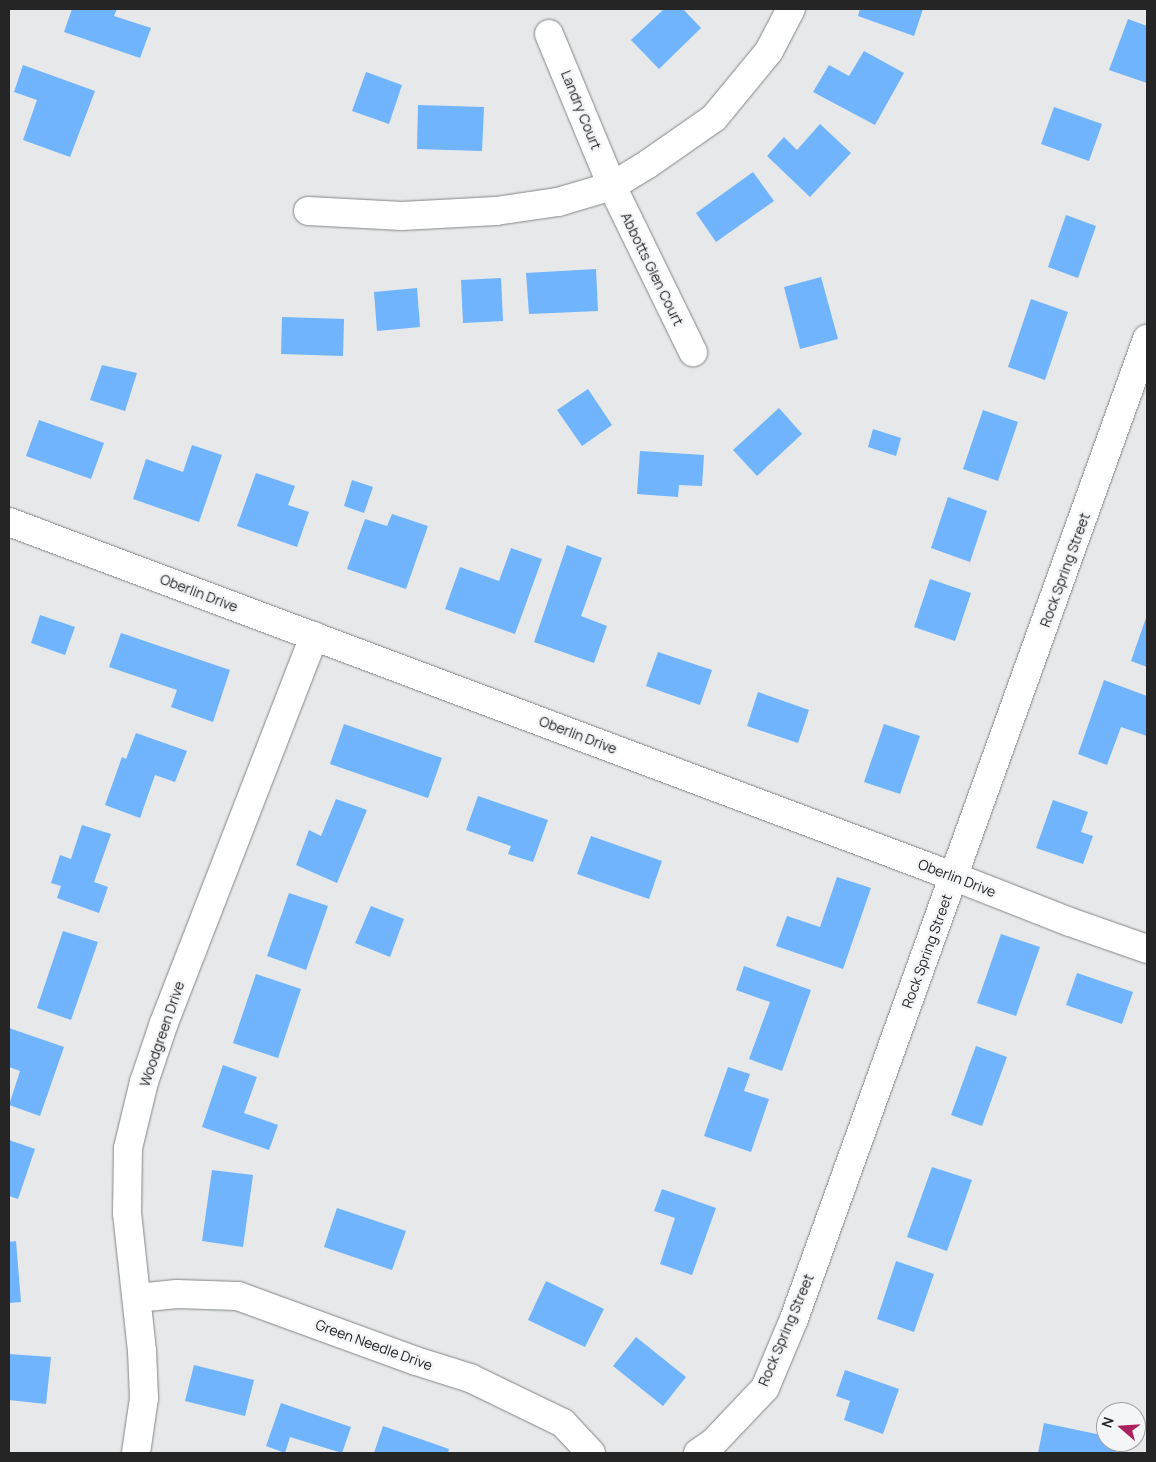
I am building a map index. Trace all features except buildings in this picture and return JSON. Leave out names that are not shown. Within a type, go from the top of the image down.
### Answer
[{"type":"street","points":[[308,211],[402,216],[496,211],[558,202],[612,186],[648,164],[714,118],[769,51],[791,9]]},
{"type":"street","name":"Landry Court","points":[[550,34],[612,186]]},
{"type":"street","name":"Abbotts Glen Court","points":[[612,186],[693,352]]},
{"type":"street","name":"Rock Spring Street","points":[[698,1453],[713,1443],[765,1388],[794,1318],[955,877],[1147,339]]},
{"type":"street","name":"Oberlin Drive","points":[[9,522],[955,877],[1070,922],[1147,949]]},
{"type":"street","name":"Woodgreen Drive","points":[[136,1453],[144,1398],[127,1213],[128,1148],[144,1082],[164,1023],[314,636]]},
{"type":"street","name":"Green Needle Drive","points":[[136,1298],[177,1294],[238,1296],[416,1361],[470,1378],[563,1423],[591,1453]]}]
